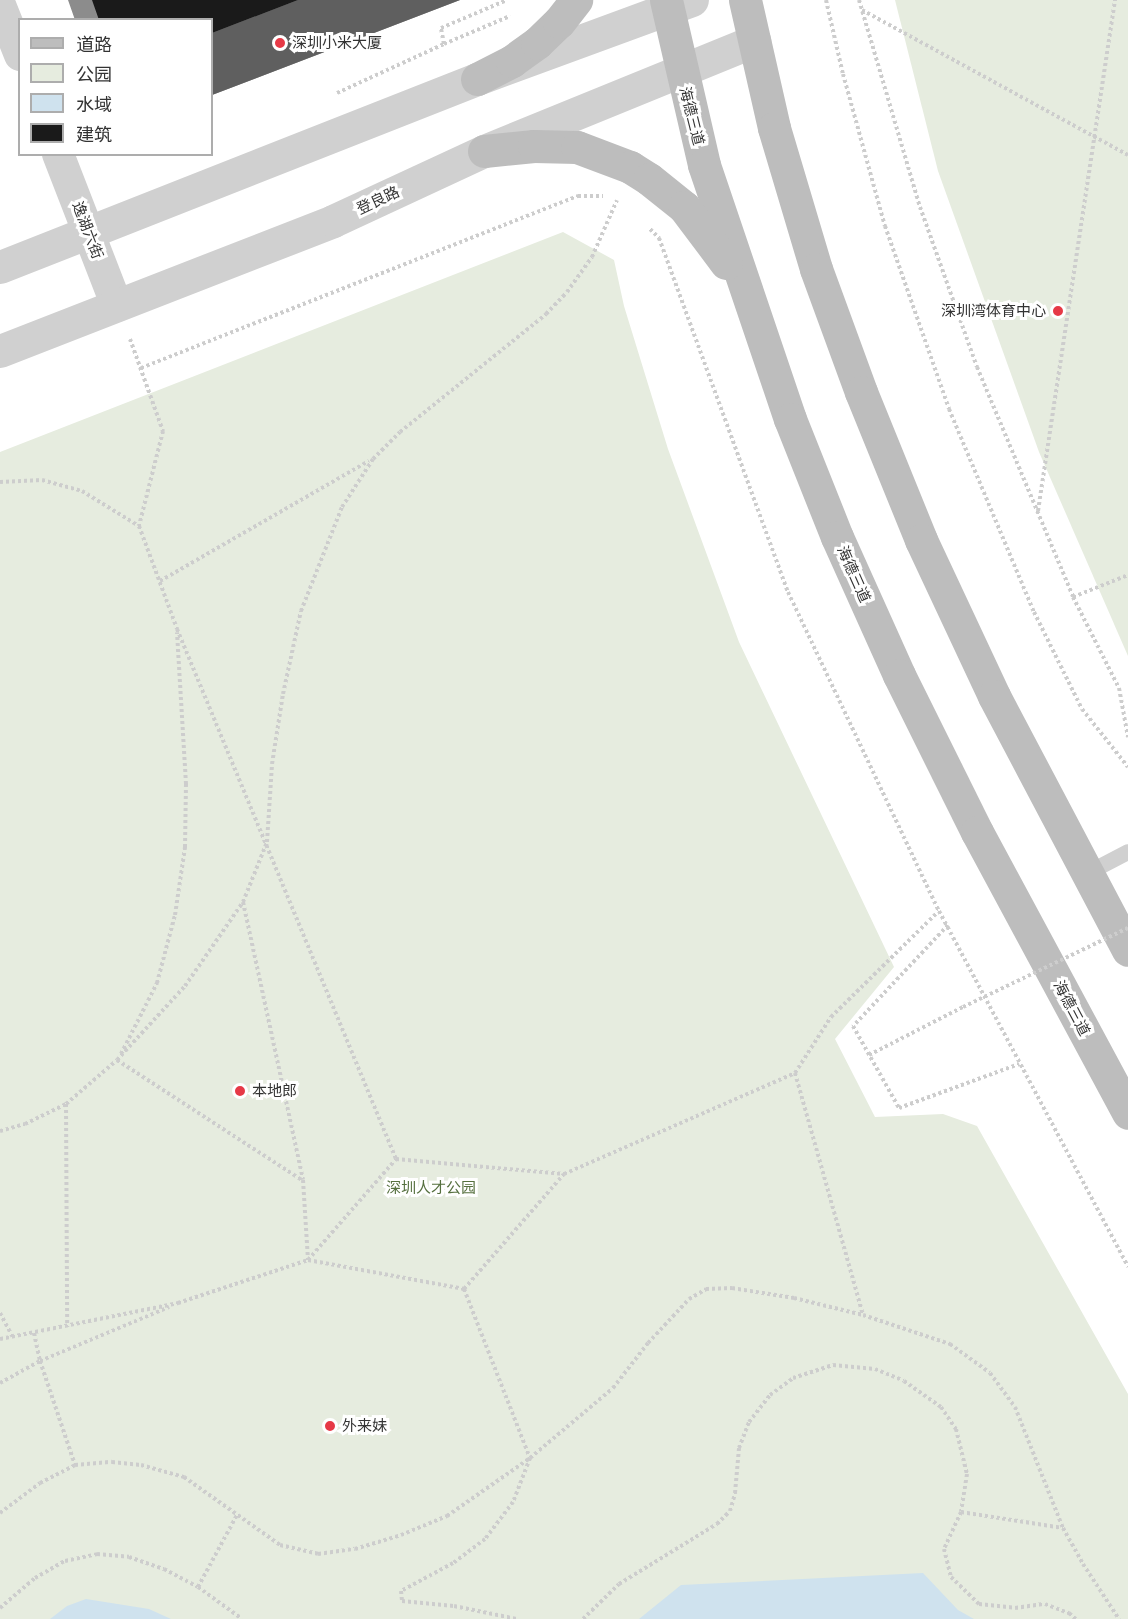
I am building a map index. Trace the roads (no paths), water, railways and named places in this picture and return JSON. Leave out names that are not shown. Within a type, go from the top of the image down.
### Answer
[{"type":"main road","points":[[477,79],[512,61],[537,44],[559,22],[576,0]]},
{"type":"main road","points":[[745,0],[774,128],[816,269],[861,392],[926,550],[994,696],[1128,950]]},
{"type":"main road","name":"海德三道","points":[[675,3],[680,69],[704,165],[744,289],[790,419],[837,537],[899,675],[978,832],[1128,1113]]},
{"type":"main road","points":[[484,151],[534,146],[577,147],[630,167],[650,179],[684,207],[744,289]]},
{"type":"street","points":[[0,267],[675,3]]},
{"type":"street","points":[[0,5],[18,50]]},
{"type":"street","name":"登良路","points":[[0,351],[333,221],[484,151],[680,69],[754,41]]},
{"type":"street","name":"逸湖六街","points":[[59,156],[117,306]]},
{"type":"lane","points":[[1086,874],[1128,852]]},
{"type":"water","points":[[923,1573],[958,1610],[974,1619],[639,1619],[681,1585]]},
{"type":"water","points":[[86,1599],[149,1609],[171,1619],[50,1619],[67,1606]]},
{"type":"place","name":"深圳小米大厦","points":[[280,43]]},
{"type":"place","name":"深圳湾体育中心","points":[[1058,311]]},
{"type":"place","name":"本地郎","points":[[240,1091]]},
{"type":"place","name":"外来妹","points":[[330,1426]]},
{"type":"park label","name":"深圳人才公园","points":[[431,1188]]}]
